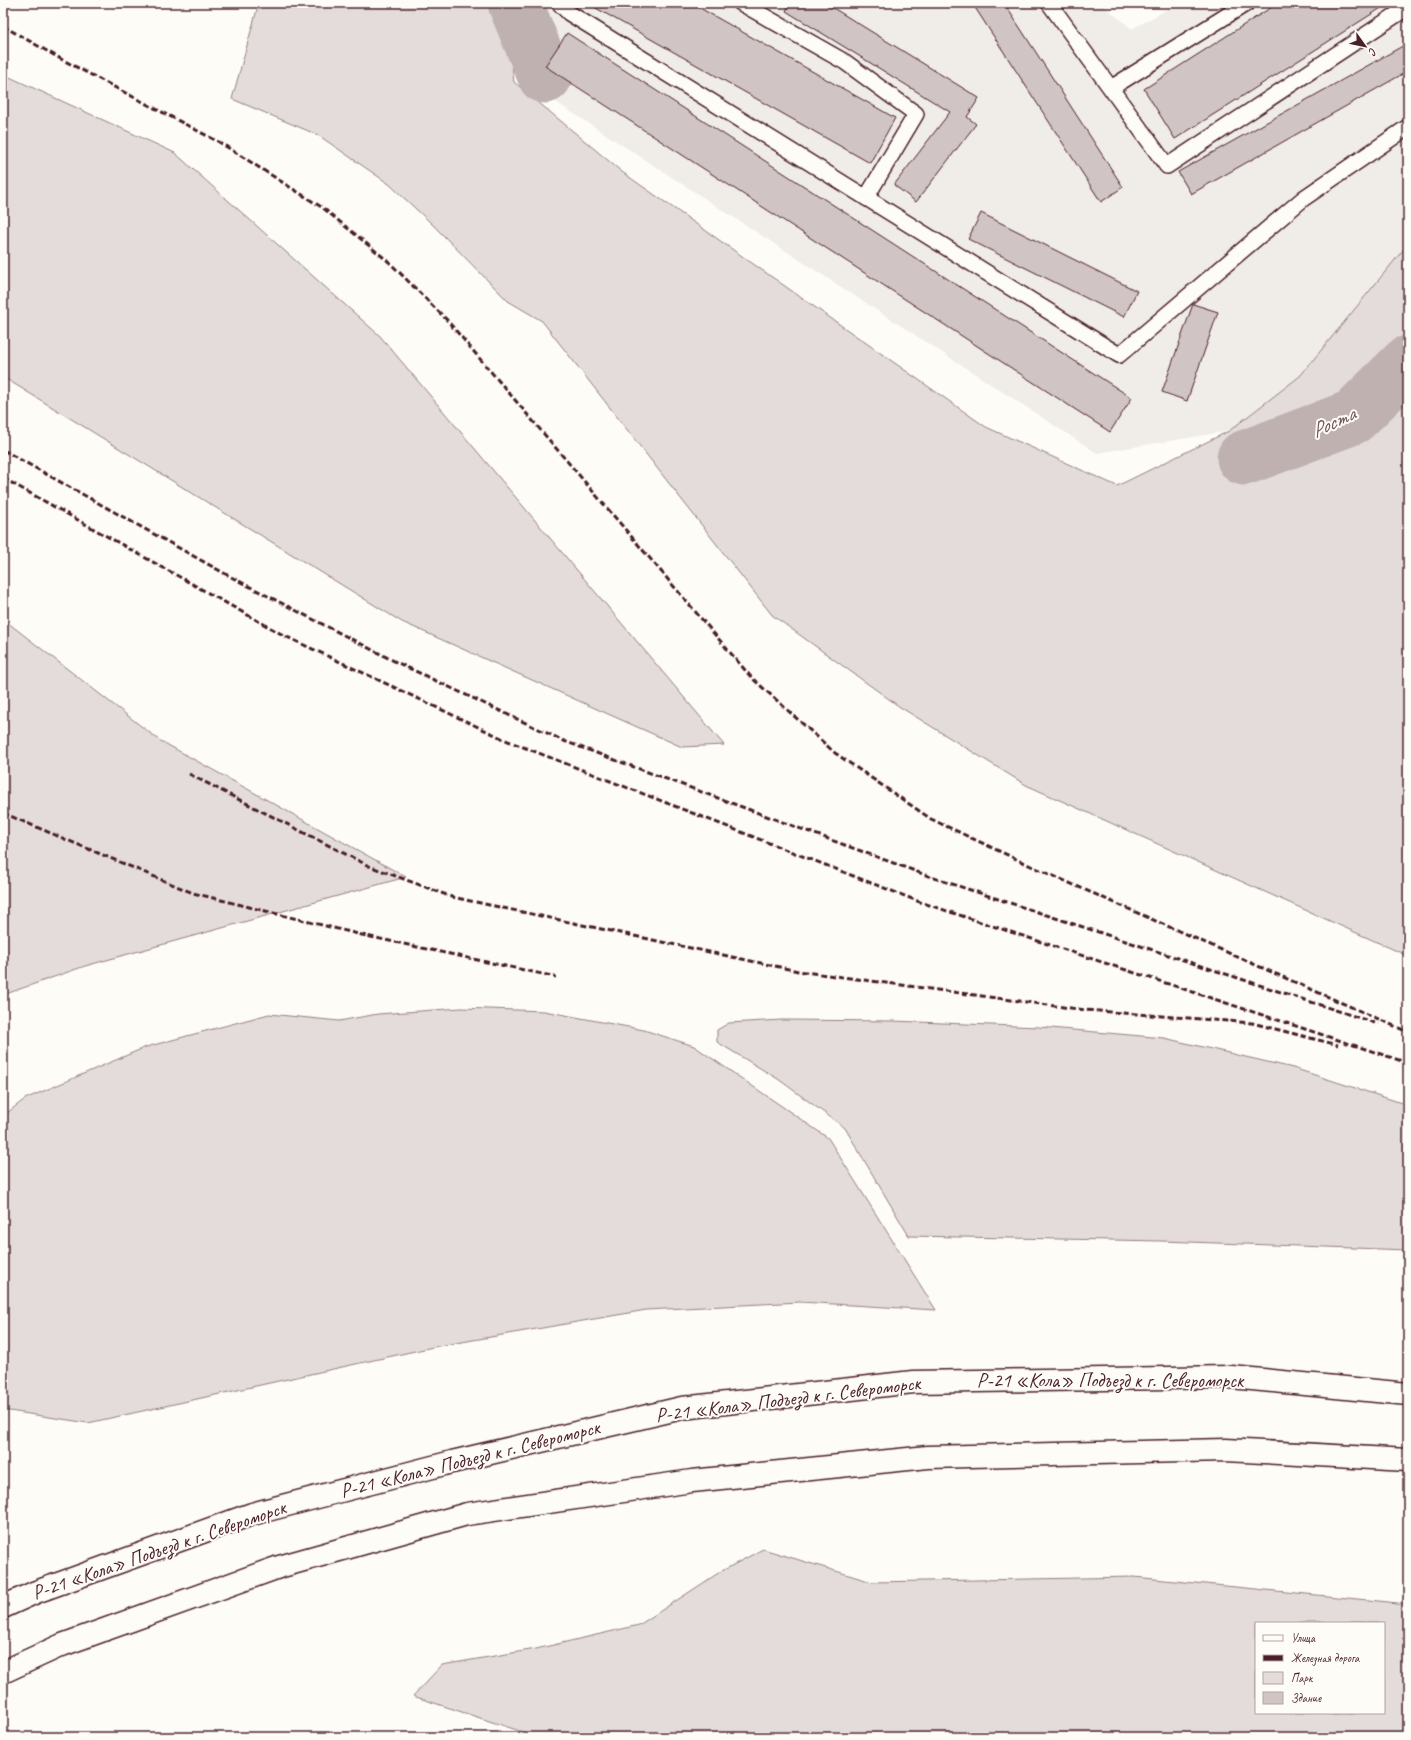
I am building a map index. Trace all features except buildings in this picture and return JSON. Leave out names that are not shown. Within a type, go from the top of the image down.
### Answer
[{"type":"main road","name":"Р-21 «Кола» Подъезд к г. Североморск","points":[[3,1607],[36,1592],[252,1514],[452,1462],[682,1408],[913,1382],[1231,1377],[1408,1394]]},
{"type":"main road","points":[[3,1672],[62,1645],[279,1567],[475,1513],[692,1481],[928,1456],[1226,1450],[1408,1460]]},
{"type":"lane","points":[[559,3],[570,13],[1119,355],[1304,198],[1408,127]]},
{"type":"lane","points":[[741,3],[845,62],[916,114],[866,198]]},
{"type":"lane","points":[[1049,3],[1167,166],[1408,7]]},
{"type":"lane","points":[[1111,88],[1247,3]]},
{"type":"shaded area","points":[[512,3],[1100,3],[1132,29],[1179,3],[1408,3],[1408,244],[1300,376],[1229,431],[1097,453],[519,78]]},
{"type":"green space","points":[[257,3],[505,3],[514,82],[622,172],[986,427],[1117,486],[1229,431],[1300,376],[1408,244],[1408,956],[1026,785],[900,707],[772,615],[542,321],[508,301],[431,223],[389,184],[318,135],[232,99],[258,6]]},
{"type":"green space","points":[[3,74],[175,153],[380,336],[724,745],[682,747],[402,622],[3,377]]},
{"type":"green space","points":[[3,619],[159,740],[406,877],[85,966],[3,995]]},
{"type":"green space","points":[[461,1008],[544,1011],[644,1030],[694,1046],[828,1138],[936,1310],[800,1302],[646,1310],[433,1347],[88,1423],[3,1410],[3,1116],[25,1099],[146,1047],[269,1014],[339,1021],[378,1014]]},
{"type":"green space","points":[[782,1020],[893,1021],[1039,1027],[1164,1038],[1293,1068],[1408,1105],[1408,1250],[1162,1241],[909,1236],[845,1128],[778,1079],[717,1042],[717,1030],[729,1023]]},
{"type":"green space","points":[[763,1549],[872,1582],[1134,1577],[1408,1604],[1408,1737],[538,1737],[413,1696],[442,1665],[536,1649],[639,1625],[720,1572]]},
{"type":"waterway","name":"Роста","points":[[515,3],[545,76]]},
{"type":"waterway","name":"Роста","points":[[1244,458],[1353,417],[1408,363]]},
{"type":"railway","points":[[3,26],[61,59],[219,142],[323,208],[389,262],[446,319],[751,677],[835,753],[931,819],[1031,866],[1408,1032]]},
{"type":"railway","points":[[3,450],[231,577],[396,662],[564,741],[931,877],[1378,1024]]},
{"type":"railway","points":[[3,478],[285,636],[508,741],[920,902],[1408,1063]]},
{"type":"railway","points":[[189,774],[369,866],[452,897],[798,971],[1085,1010],[1252,1023],[1338,1045]]},
{"type":"railway","points":[[3,813],[193,893],[362,935],[556,977]]}]
